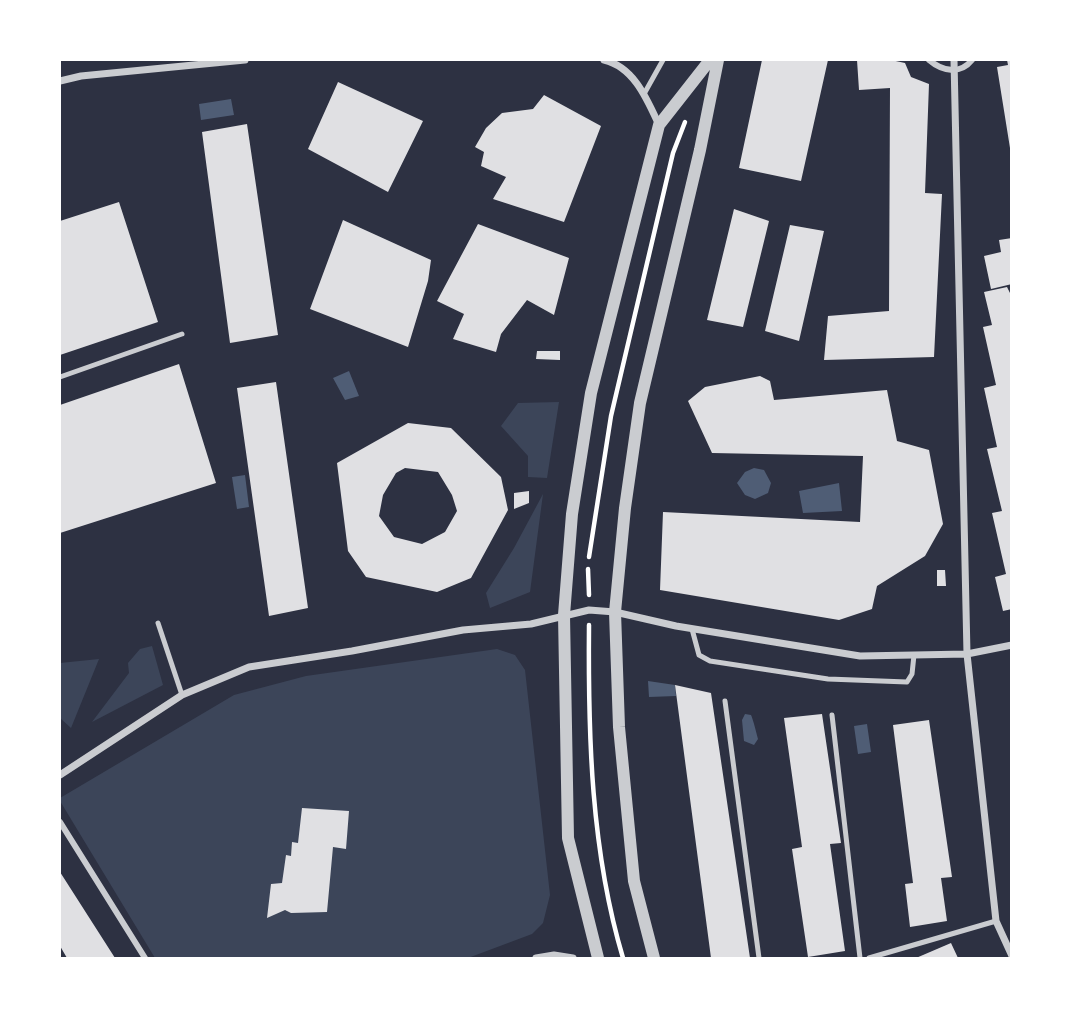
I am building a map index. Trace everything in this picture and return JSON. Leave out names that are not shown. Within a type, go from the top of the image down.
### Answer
[{"type":"street","points":[[60,81],[81,76],[245,60]]},
{"type":"street","points":[[604,60],[611,61],[633,78],[659,125]]},
{"type":"street","points":[[598,958],[568,838],[564,615],[572,513],[591,393],[659,125],[710,60]]},
{"type":"street","points":[[654,958],[634,881],[619,727],[615,612],[625,508],[640,403],[700,150],[718,60]]},
{"type":"street","points":[[929,60],[938,68],[955,70],[968,65],[972,60]]},
{"type":"street","points":[[954,60],[967,654],[996,920],[1012,956]]},
{"type":"street","points":[[60,775],[182,695],[249,667],[464,630],[531,624],[589,610],[615,612],[692,629],[860,656],[967,654],[1012,645]]},
{"type":"street","points":[[60,822],[145,958]]},
{"type":"street","points":[[536,958],[554,955],[573,958]]},
{"type":"lane","points":[[644,94],[663,60]]},
{"type":"lane","points":[[60,377],[182,334]]},
{"type":"lane","points":[[158,623],[182,695]]},
{"type":"lane","points":[[692,629],[699,655],[710,661],[828,679],[907,682],[912,674],[914,655]]},
{"type":"lane","points":[[725,701],[759,958]]},
{"type":"lane","points":[[832,715],[860,958]]},
{"type":"lane","points":[[869,958],[996,920]]},
{"type":"shaded area","points":[[231,99],[234,115],[201,120],[199,104]]},
{"type":"shaded area","points":[[349,371],[359,396],[345,400],[333,378]]},
{"type":"shaded area","points":[[559,402],[547,478],[528,477],[528,456],[501,426],[518,403]]},
{"type":"shaded area","points":[[754,468],[764,470],[771,483],[768,493],[755,499],[745,495],[737,483],[745,472]]},
{"type":"shaded area","points":[[245,475],[249,507],[237,509],[232,477]]},
{"type":"shaded area","points":[[839,483],[842,511],[803,513],[799,491]]},
{"type":"shaded area","points":[[543,494],[530,592],[490,608],[486,593]]},
{"type":"shaded area","points":[[152,646],[163,685],[92,722],[129,673],[128,663],[140,649]]},
{"type":"shaded area","points":[[497,649],[515,655],[525,670],[550,895],[543,923],[532,934],[468,958],[155,958],[60,801],[60,798],[234,695],[306,676]]},
{"type":"shaded area","points":[[99,659],[71,728],[60,718],[60,663]]},
{"type":"shaded area","points":[[648,681],[675,685],[676,696],[649,697]]},
{"type":"shaded area","points":[[745,714],[751,715],[754,723],[758,739],[754,745],[744,741],[742,720]]},
{"type":"shaded area","points":[[867,724],[871,752],[858,754],[854,726]]},
{"type":"building","points":[[762,60],[828,60],[801,181],[739,168]]},
{"type":"building","points":[[857,60],[891,60],[905,63],[911,77],[929,84],[925,193],[942,194],[934,357],[824,360],[828,316],[889,311],[890,88],[859,90]]},
{"type":"building","points":[[1007,60],[1012,60],[1010,148],[997,67],[1008,65]]},
{"type":"building","points":[[338,82],[423,121],[388,192],[308,149]]},
{"type":"building","points":[[544,95],[601,126],[564,222],[493,199],[506,177],[481,166],[484,152],[475,147],[486,128],[502,113],[533,109]]},
{"type":"building","points":[[247,124],[278,335],[230,343],[202,132]]},
{"type":"building","points":[[119,202],[158,322],[60,355],[60,221]]},
{"type":"building","points":[[734,209],[769,221],[743,327],[707,320]]},
{"type":"building","points":[[343,220],[431,260],[428,281],[408,347],[310,309]]},
{"type":"building","points":[[478,224],[569,258],[554,315],[527,300],[501,334],[496,352],[453,339],[464,314],[437,301]]},
{"type":"building","points":[[790,225],[824,231],[799,341],[765,331]]},
{"type":"building","points":[[1012,238],[1012,284],[991,289],[984,256],[1001,252],[999,240]]},
{"type":"building","points":[[1007,287],[1012,297],[1012,609],[1003,611],[995,577],[1006,574],[992,513],[1002,511],[987,449],[997,447],[984,388],[996,385],[983,327],[992,325],[984,292]]},
{"type":"building","points":[[537,351],[560,351],[560,360],[536,359]]},
{"type":"building","points":[[179,364],[216,483],[60,533],[60,405]]},
{"type":"building","points":[[760,376],[770,381],[774,400],[887,390],[897,441],[929,450],[943,524],[925,556],[877,586],[872,609],[839,620],[660,590],[663,512],[860,522],[863,456],[712,453],[688,401],[705,387]]},
{"type":"building","points":[[276,382],[308,608],[269,616],[237,388]]},
{"type":"building","points":[[408,423],[451,428],[501,477],[508,510],[471,578],[437,592],[366,577],[348,551],[337,463]],"holes":[[[405,468],[438,472],[452,495],[457,511],[445,532],[422,544],[394,537],[379,516],[383,495],[396,473]]]},
{"type":"building","points":[[529,491],[529,503],[514,509],[514,493]]},
{"type":"building","points":[[937,570],[945,570],[946,586],[937,586]]},
{"type":"building","points":[[675,685],[711,693],[750,958],[711,958]]},
{"type":"building","points":[[822,714],[841,843],[830,844],[845,951],[808,957],[792,849],[802,847],[784,718]]},
{"type":"building","points":[[929,720],[952,877],[941,878],[947,921],[910,927],[905,884],[913,883],[893,725]]},
{"type":"building","points":[[302,808],[349,811],[346,849],[333,847],[327,912],[291,913],[285,910],[267,918],[271,884],[282,883],[286,855],[291,856],[292,842],[298,843]]},
{"type":"building","points":[[60,872],[115,958],[67,958],[60,946]]},
{"type":"building","points":[[951,943],[958,958],[916,958]]}]
